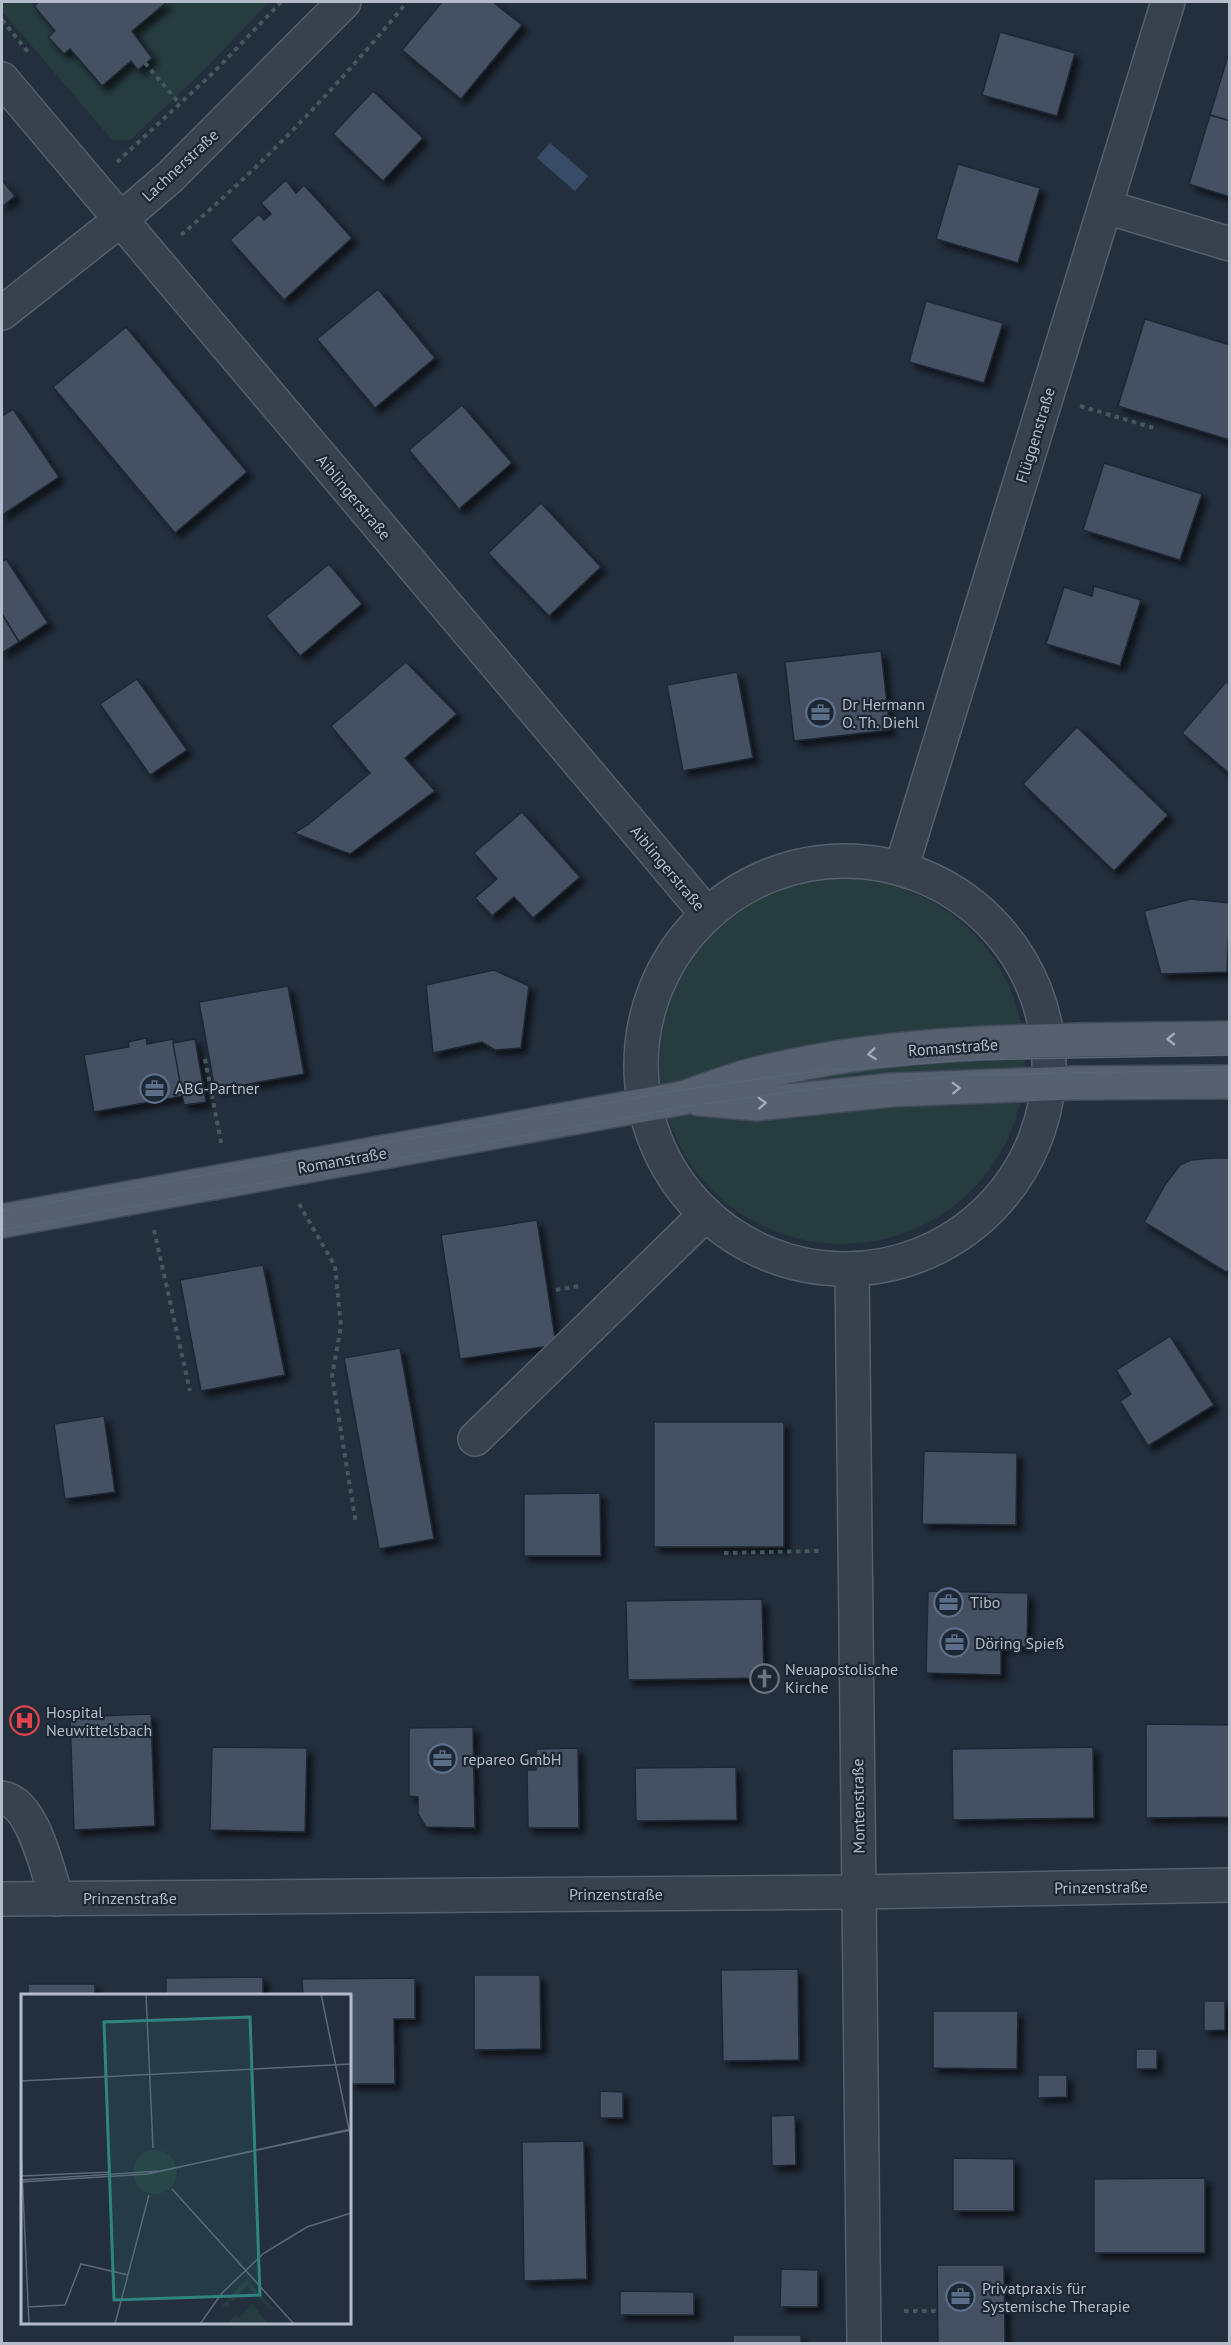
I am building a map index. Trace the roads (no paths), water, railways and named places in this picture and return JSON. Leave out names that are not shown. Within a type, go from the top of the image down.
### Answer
[{"type":"main road","name":"Romanstraße","points":[[2,1221],[683,1098],[746,1077],[849,1057],[955,1045],[1230,1038]]},
{"type":"main road","name":"Romanstraße","points":[[683,1098],[757,1104],[891,1090],[1048,1084],[1230,1082]]},
{"type":"street","name":"Lachnerstraße","points":[[2,313],[120,220],[170,177],[344,2]]},
{"type":"street","name":"Flüggenstraße","points":[[901,869],[1168,2]]},
{"type":"street","name":"Aiblingerstraße","points":[[2,79],[707,914]]},
{"type":"street","points":[[1106,207],[1230,244]]},
{"type":"street","points":[[850,861],[901,869],[936,882],[968,903],[996,928],[1019,958],[1035,992],[1048,1042],[1048,1084],[1043,1113],[1031,1149],[1012,1182],[988,1211],[959,1234],[926,1252],[890,1264],[852,1269],[816,1267],[780,1258],[747,1244],[706,1214],[691,1200],[669,1170],[654,1138],[644,1105],[640,1071],[641,1042],[647,1013],[656,985],[670,959],[687,935],[707,914],[750,885],[798,867],[850,861]]},
{"type":"street","points":[[475,1439],[706,1214]]},
{"type":"street","name":"Montenstraße","points":[[852,1269],[864,2343]]},
{"type":"street","points":[[2,1798],[12,1799],[28,1816],[57,1899]]},
{"type":"street","name":"Prinzenstraße","points":[[2,1899],[859,1892],[1230,1885]]},
{"type":"water","points":[[550,143],[588,176],[575,191],[537,158]]},
{"type":"tram line","points":[[2,1211],[681,1090],[801,1073],[967,1060],[1230,1055]]},
{"type":"tram line","points":[[2,1230],[684,1107],[803,1090],[969,1075],[1230,1070]]},
{"type":"place","name":"Dr Hermann O. Th. Diehl","points":[[821,713]]},
{"type":"place","name":"ABG-Partner","points":[[154,1088]]},
{"type":"place","name":"Tibo","points":[[949,1602]]},
{"type":"place","name":"Döring Spieß","points":[[954,1643]]},
{"type":"place","name":"Neuapostolische Kirche","points":[[764,1678]]},
{"type":"place","name":"Hospital Neuwittelsbach","points":[[25,1721]]},
{"type":"place","name":"repareo GmbH","points":[[442,1759]]},
{"type":"place","name":"Privatpraxis für Systemische Therapie","points":[[961,2297]]}]
